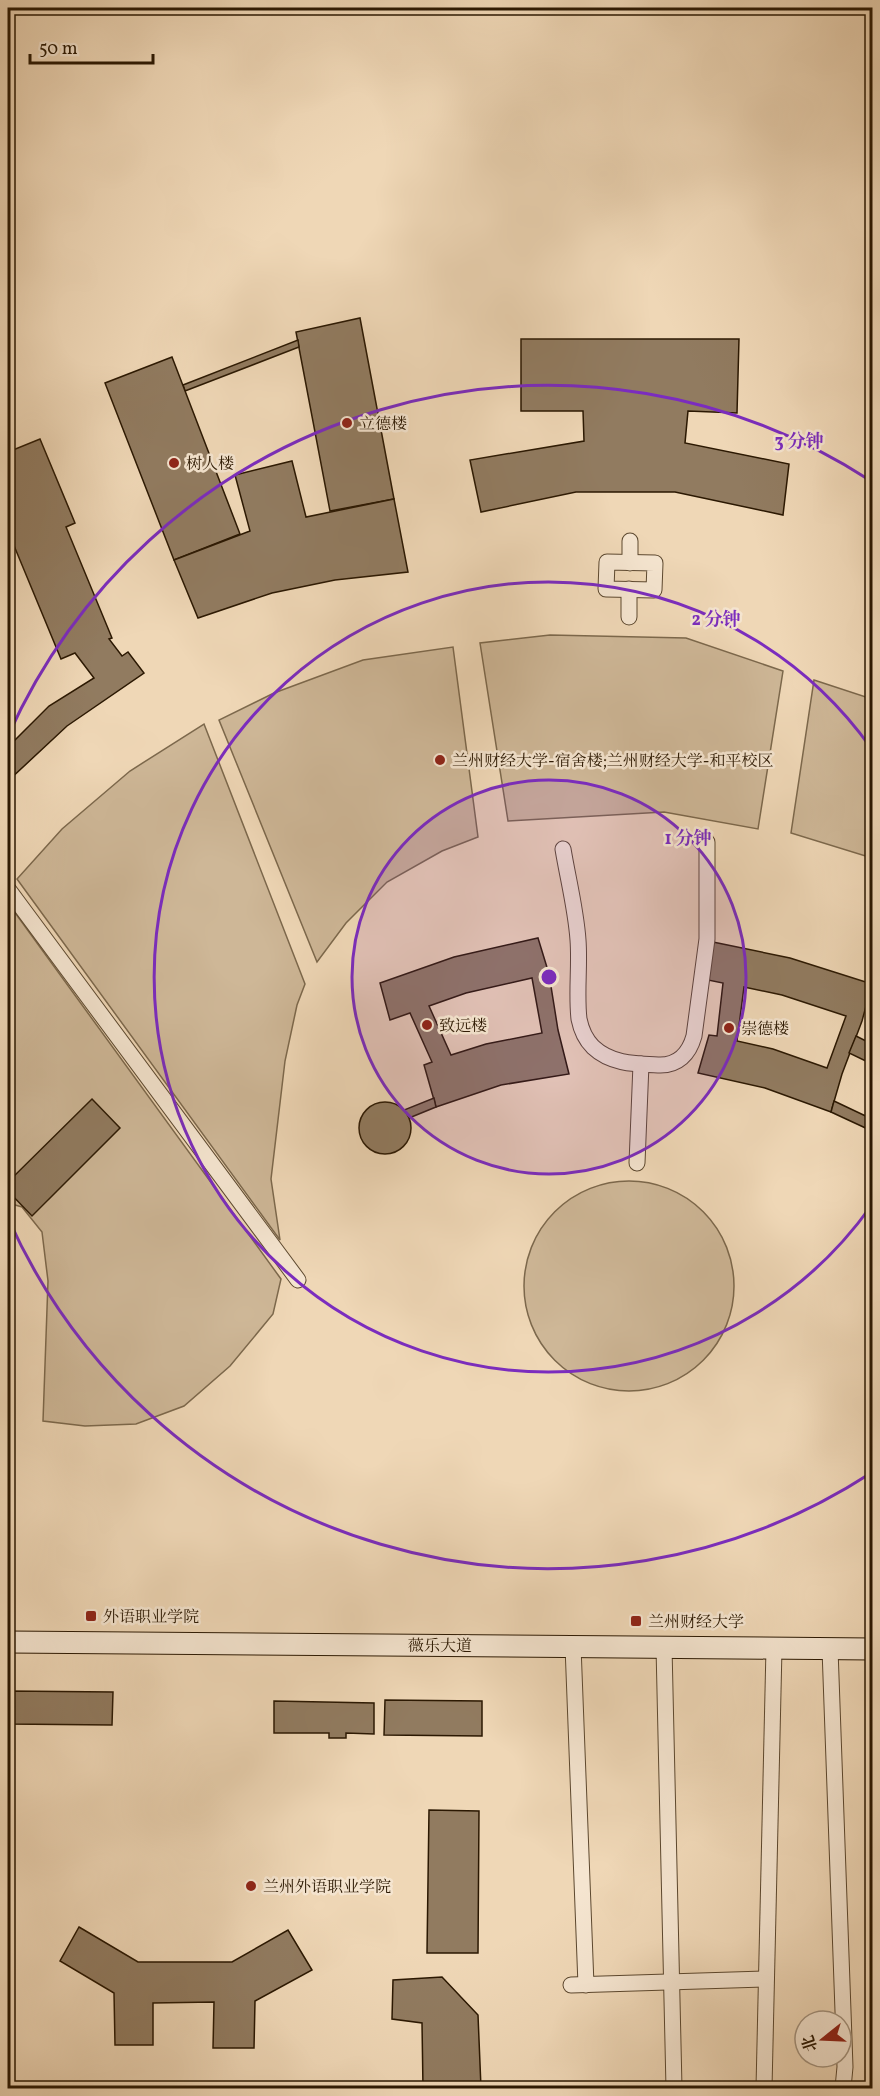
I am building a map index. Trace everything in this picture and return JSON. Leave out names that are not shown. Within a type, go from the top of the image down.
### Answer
[{"type":"main road","name":"薇乐大道","points":[[8,1642],[873,1649]]},
{"type":"street","points":[[630,541],[630,563]]},
{"type":"street","points":[[607,562],[655,563],[654,590],[629,590],[606,589],[607,562]]},
{"type":"street","points":[[629,590],[629,617]]},
{"type":"street","points":[[563,849],[578,939],[579,1019],[584,1033],[592,1046],[603,1055],[616,1061],[665,1066],[685,1056],[694,1036],[707,939],[707,842]]},
{"type":"street","points":[[8,890],[298,1280]]},
{"type":"street","points":[[637,1163],[641,1064]]},
{"type":"street","points":[[573,1646],[578,1985],[766,1979]]},
{"type":"street","points":[[664,1647],[674,2088]]},
{"type":"street","points":[[764,2088],[774,1648]]},
{"type":"street","points":[[830,1648],[845,2067],[843,2088]]},
{"type":"shaded area","points":[[550,635],[686,638],[783,671],[758,829],[664,812],[508,821],[480,643]]},
{"type":"shaded area","points":[[453,647],[478,837],[442,851],[387,882],[346,923],[317,962],[219,720],[274,693],[363,660]]},
{"type":"shaded area","points":[[814,680],[872,699],[872,858],[791,833]]},
{"type":"shaded area","points":[[204,724],[305,984],[297,1005],[285,1061],[271,1179],[280,1240],[17,879],[62,829],[130,771]]},
{"type":"shaded area","points":[[8,903],[281,1279],[273,1314],[230,1366],[184,1406],[136,1424],[85,1426],[43,1421],[48,1281],[42,1232],[22,1207],[8,1203]]},
{"type":"shaded area","points":[[619,1181],[639,1181],[660,1185],[679,1193],[688,1198],[710,1219],[722,1236],[730,1255],[734,1286],[730,1317],[722,1336],[717,1345],[696,1367],[679,1379],[660,1387],[639,1391],[619,1391],[598,1387],[570,1374],[541,1345],[528,1317],[524,1296],[524,1276],[528,1255],[541,1227],[570,1198],[598,1185]]},
{"type":"building","name":"立德楼","points":[[360,318],[394,499],[330,511],[296,332]]},
{"type":"building","points":[[521,339],[739,339],[737,413],[688,411],[685,443],[789,464],[783,515],[675,492],[576,492],[481,512],[470,460],[584,441],[583,411],[521,411]]},
{"type":"building","points":[[298,340],[299,347],[185,391],[183,385]]},
{"type":"building","name":"树人楼","points":[[172,357],[240,534],[174,560],[105,383]]},
{"type":"building","points":[[40,439],[75,523],[66,527],[112,638],[109,639],[122,656],[128,652],[144,673],[67,726],[8,781],[8,744],[9,746],[49,706],[94,678],[75,653],[61,659],[10,536],[8,537],[8,452]]},
{"type":"building","points":[[292,461],[306,517],[394,499],[408,572],[335,580],[272,593],[198,618],[174,560],[250,531],[235,475]]},
{"type":"building","name":"致远楼","points":[[538,938],[549,974],[558,1030],[569,1074],[501,1085],[436,1107],[424,1065],[432,1062],[410,1013],[390,1020],[380,983],[454,957]],"holes":[[[532,978],[542,1033],[486,1044],[451,1055],[429,1006],[466,993]]]},
{"type":"building","name":"崇德楼","points":[[713,942],[790,958],[872,984],[831,1112],[765,1088],[698,1073],[709,1035],[717,1036],[723,983],[703,979]],"holes":[[[744,987],[782,995],[846,1016],[827,1068],[773,1049],[737,1041]]]},
{"type":"building","points":[[856,1036],[872,1044],[872,1064],[849,1053]]},
{"type":"building","points":[[434,1098],[436,1107],[409,1118],[404,1110]]},
{"type":"building","points":[[92,1099],[120,1128],[32,1216],[8,1191],[8,1182]]},
{"type":"building","points":[[834,1101],[872,1119],[872,1131],[831,1112]]},
{"type":"building","points":[[385,1102],[395,1104],[403,1110],[409,1118],[411,1128],[409,1138],[403,1146],[395,1152],[385,1154],[375,1152],[367,1146],[361,1138],[359,1128],[361,1118],[367,1110],[375,1104]]},
{"type":"building","points":[[8,1691],[113,1692],[112,1725],[8,1724]]},
{"type":"building","points":[[385,1700],[482,1701],[482,1736],[384,1735]]},
{"type":"building","points":[[274,1701],[374,1703],[374,1734],[346,1733],[346,1738],[329,1738],[329,1733],[274,1733]]},
{"type":"building","points":[[429,1810],[479,1811],[478,1953],[427,1953]]},
{"type":"building","points":[[79,1927],[138,1962],[232,1962],[288,1930],[312,1970],[255,2001],[254,2048],[213,2048],[214,2002],[153,2003],[153,2045],[115,2045],[114,1993],[60,1961]]},
{"type":"building","points":[[442,1977],[478,2015],[481,2088],[423,2088],[422,2023],[392,2019],[393,1980]]},
{"type":"place","name":"立德楼","points":[[347,423]]},
{"type":"place","name":"树人楼","points":[[174,463]]},
{"type":"place","name":"兰州财经大学-宿舍楼;兰州财经大学-和平校区","points":[[440,760]]},
{"type":"place","name":"致远楼","points":[[427,1025]]},
{"type":"place","name":"崇德楼","points":[[729,1028]]},
{"type":"place","name":"外语职业学院","points":[[91,1616]]},
{"type":"place","name":"兰州财经大学","points":[[636,1621]]},
{"type":"place","name":"兰州外语职业学院","points":[[251,1886]]}]
